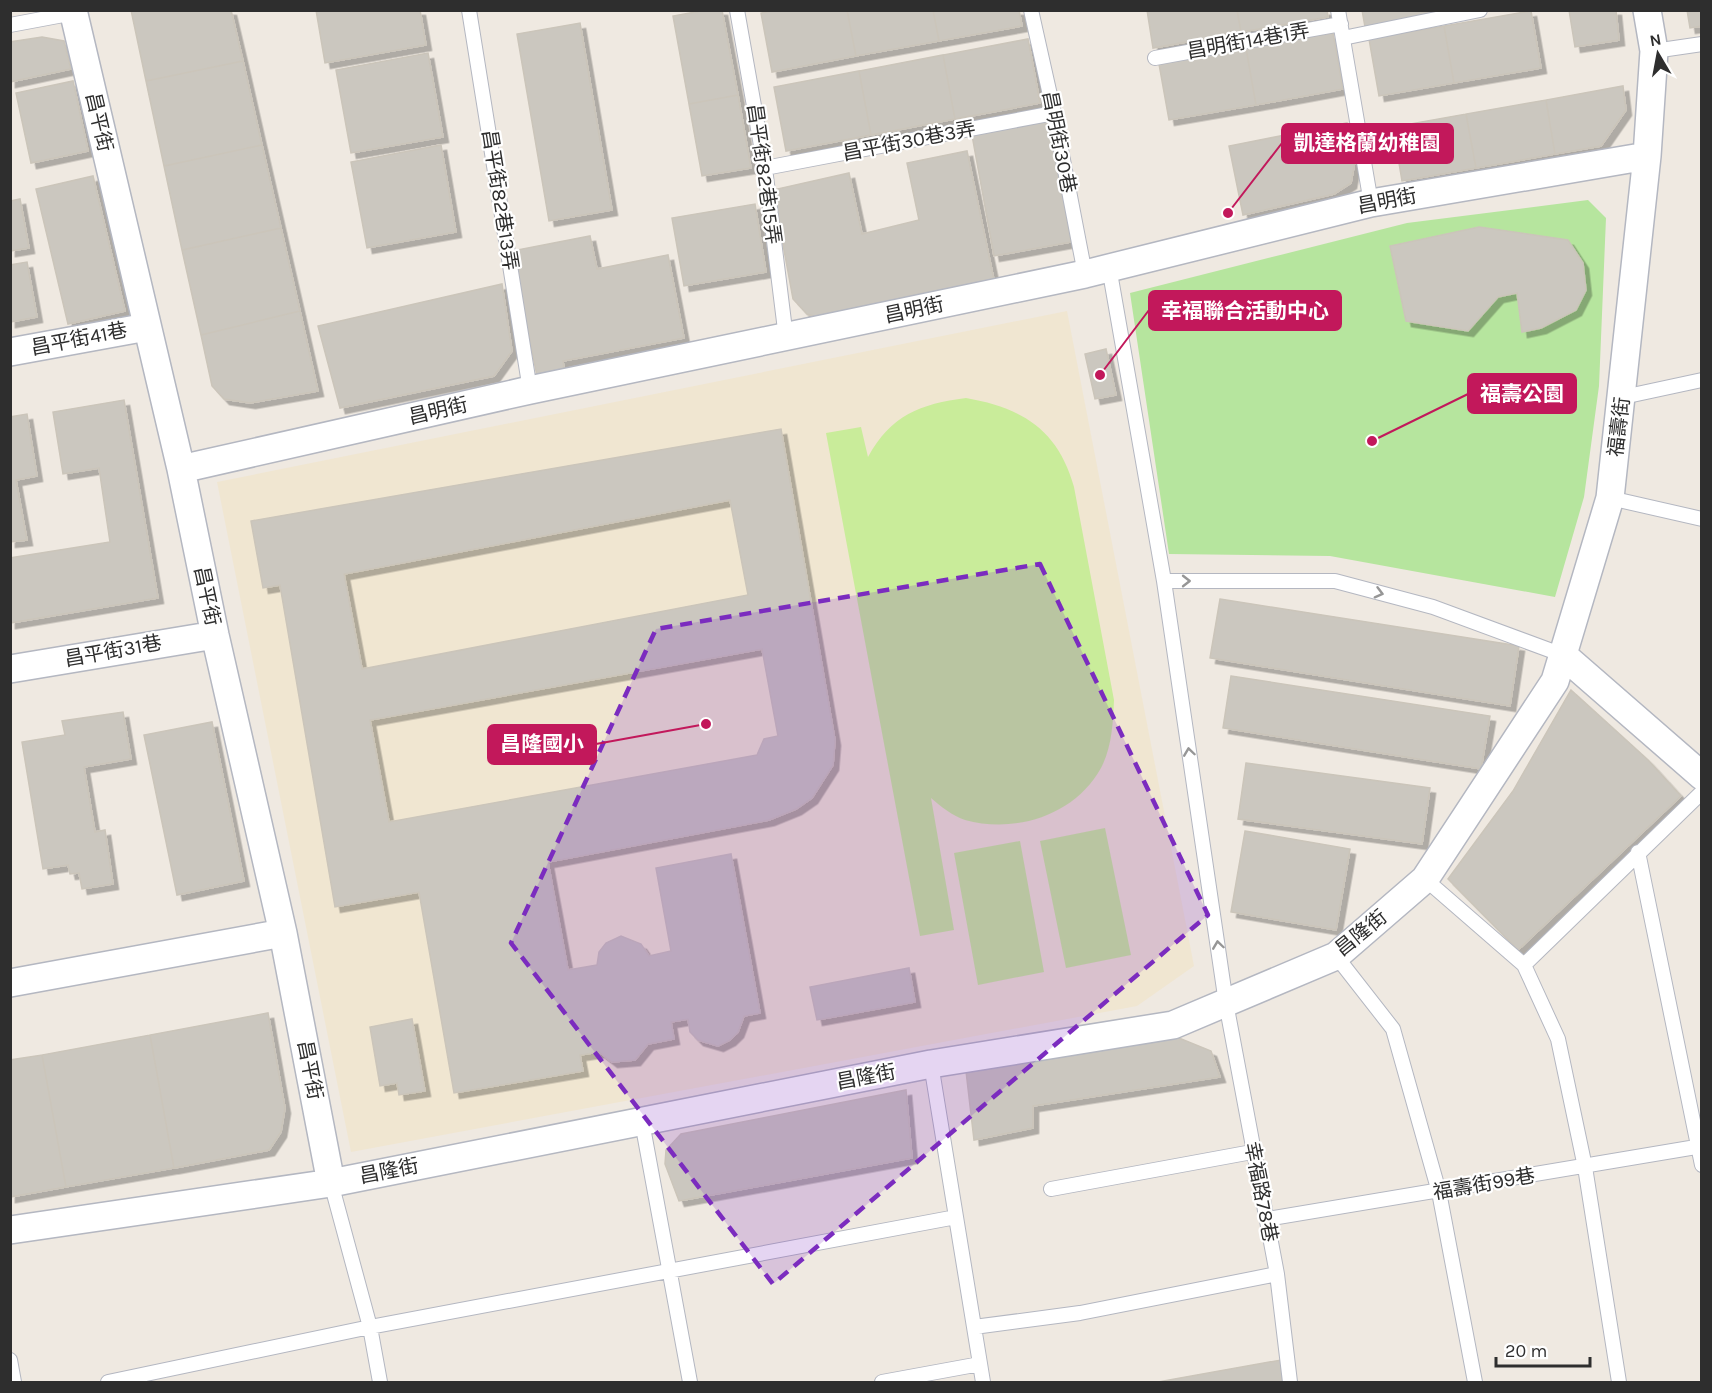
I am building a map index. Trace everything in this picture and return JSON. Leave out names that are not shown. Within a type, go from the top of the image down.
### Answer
[{"type":"street","name":"福壽街","points":[[1563,655],[1610,498],[1623,397],[1647,156],[1654,51],[1647,10]]},
{"type":"street","name":"昌平街","points":[[73,12],[181,469],[215,635],[283,933],[331,1183]]},
{"type":"street","name":"昌明街","points":[[181,469],[530,390],[786,338],[1097,270],[1371,203],[1647,156]]},
{"type":"street","name":"昌平街41巷","points":[[10,352],[147,327]]},
{"type":"street","name":"昌平街31巷","points":[[10,669],[215,635]]},
{"type":"street","points":[[1563,655],[1701,776]]},
{"type":"street","name":"昌隆街","points":[[10,1230],[331,1183],[931,1064],[1173,1025],[1336,956],[1425,879],[1555,681],[1563,655]]},
{"type":"street","points":[[10,983],[283,933]]},
{"type":"lane","name":"昌平街82巷13弄","points":[[469,10],[530,390]]},
{"type":"lane","name":"昌平街82巷15弄","points":[[737,10],[765,168],[786,338]]},
{"type":"lane","name":"昌明街30巷","points":[[1031,10],[1054,113],[1097,270],[1164,581]]},
{"type":"lane","name":"昌明街14巷1弄","points":[[1155,58],[1341,24],[1480,10]]},
{"type":"lane","points":[[10,25],[73,12]]},
{"type":"lane","points":[[1341,24],[1371,203]]},
{"type":"lane","points":[[1654,51],[1701,44]]},
{"type":"lane","name":"昌平街30巷3弄","points":[[765,168],[1054,113]]},
{"type":"lane","points":[[1623,397],[1701,380]]},
{"type":"lane","points":[[1610,498],[1701,519]]},
{"type":"lane","points":[[1164,581],[1335,581],[1433,607],[1563,655]]},
{"type":"lane","name":"幸福路78巷","points":[[1164,581],[1227,1003],[1252,1152],[1277,1274],[1290,1383]]},
{"type":"lane","points":[[1524,965],[1701,792]]},
{"type":"lane","points":[[1638,852],[1700,1146],[1701,1165]]},
{"type":"lane","points":[[1425,879],[1524,965],[1558,1039],[1585,1167],[1619,1383]]},
{"type":"lane","points":[[1336,956],[1393,1029],[1439,1192],[1475,1383]]},
{"type":"lane","points":[[931,1064],[983,1383]]},
{"type":"lane","points":[[642,1122],[690,1383]]},
{"type":"lane","name":"福壽街99巷","points":[[1267,1220],[1700,1146]]},
{"type":"lane","points":[[1051,1189],[1252,1152]]},
{"type":"lane","points":[[331,1183],[370,1327],[380,1383]]},
{"type":"lane","points":[[108,1383],[370,1327],[669,1273],[956,1217]]},
{"type":"lane","points":[[974,1327],[1080,1313],[1277,1274]]},
{"type":"lane","points":[[10,1360],[14,1383]]},
{"type":"lane","points":[[882,1383],[980,1364]]},
{"type":"highlighted area","points":[[1040,564],[1208,915],[773,1284],[511,943],[656,629]]},
{"type":"shaded area","points":[[1067,311],[1194,966],[1137,1006],[351,1152],[217,482]]},
{"type":"green space","points":[[1588,200],[1606,218],[1599,386],[1584,497],[1555,597],[1330,556],[1169,554],[1130,293],[1407,223]]},
{"type":"green space","points":[[966,398],[1005,408],[1035,425],[1048,436],[1067,467],[1074,487],[1114,700],[1113,717],[1110,743],[1101,768],[1076,798],[1060,809],[1024,822],[984,824],[960,818],[931,798],[954,930],[920,936],[826,433],[861,427],[868,457],[887,431],[908,414],[935,404]]},
{"type":"green space","points":[[1105,828],[1131,955],[1066,968],[1040,841]]},
{"type":"green space","points":[[1020,841],[1044,972],[978,985],[954,853]]},
{"type":"building","points":[[131,10],[231,10],[243,61],[146,81]]},
{"type":"building","points":[[316,10],[420,10],[426,45],[325,63]]},
{"type":"building","points":[[706,10],[722,10],[738,95],[689,104],[673,16]]},
{"type":"building","points":[[777,10],[847,10],[856,56],[772,72],[761,13]]},
{"type":"building","points":[[847,10],[933,10],[939,41],[856,56]]},
{"type":"building","points":[[933,10],[1019,10],[1022,26],[939,41]]},
{"type":"building","points":[[1147,10],[1237,10],[1241,32],[1153,48]]},
{"type":"building","points":[[1237,10],[1327,10],[1328,17],[1241,32]]},
{"type":"building","points":[[1362,10],[1439,10],[1440,14],[1365,27]]},
{"type":"building","points":[[1569,10],[1616,10],[1619,40],[1575,47]]},
{"type":"building","points":[[1687,10],[1702,10],[1702,26],[1690,28]]},
{"type":"building","points":[[1531,11],[1541,68],[1454,83],[1444,26]]},
{"type":"building","points":[[580,23],[612,210],[549,221],[517,34]]},
{"type":"building","points":[[1444,26],[1454,83],[1379,96],[1369,39]]},
{"type":"building","points":[[1333,33],[1343,89],[1256,105],[1246,48]]},
{"type":"building","points":[[42,37],[64,41],[71,69],[10,82],[10,42]]},
{"type":"building","points":[[1028,39],[1040,103],[955,119],[943,55]]},
{"type":"building","points":[[1246,48],[1256,105],[1169,120],[1159,64]]},
{"type":"building","points":[[428,53],[443,137],[351,153],[336,70]]},
{"type":"building","points":[[943,55],[955,119],[871,135],[859,71]]},
{"type":"building","points":[[243,61],[262,145],[164,166],[146,81]]},
{"type":"building","points":[[859,71],[871,135],[786,151],[774,87]]},
{"type":"building","points":[[73,81],[88,151],[31,163],[16,93]]},
{"type":"building","points":[[1623,86],[1626,110],[1601,146],[1555,154],[1546,100]]},
{"type":"building","points":[[738,95],[751,168],[702,176],[689,104]]},
{"type":"building","points":[[1546,100],[1555,154],[1476,168],[1466,114]]},
{"type":"building","points":[[1466,114],[1476,168],[1402,181],[1393,127]]},
{"type":"building","points":[[1049,121],[1071,242],[994,256],[972,135]]},
{"type":"building","points":[[1347,123],[1355,161],[1351,183],[1334,194],[1243,215],[1229,146]]},
{"type":"building","points":[[262,145],[281,228],[182,250],[164,166]]},
{"type":"building","points":[[441,145],[456,232],[367,248],[351,162]]},
{"type":"building","points":[[967,151],[994,280],[824,319],[807,314],[793,299],[773,190],[849,173],[862,234],[919,220],[907,163]]},
{"type":"building","points":[[93,176],[125,311],[68,324],[36,189]]},
{"type":"building","points":[[20,199],[29,248],[10,251],[10,201]]},
{"type":"building","points":[[755,204],[766,272],[684,286],[672,218]]},
{"type":"building","points":[[1479,227],[1568,240],[1583,263],[1586,290],[1576,310],[1541,328],[1522,332],[1517,293],[1498,297],[1468,331],[1406,321],[1390,246]]},
{"type":"building","points":[[281,228],[300,311],[201,335],[182,250]]},
{"type":"building","points":[[590,236],[597,269],[668,255],[684,338],[563,361],[565,376],[538,381],[512,251]]},
{"type":"building","points":[[27,262],[37,317],[10,322],[10,265]]},
{"type":"building","points":[[502,284],[512,351],[494,376],[340,408],[318,326]]},
{"type":"building","points":[[300,311],[318,391],[250,403],[224,399],[212,386],[201,335]]},
{"type":"building","points":[[1106,349],[1116,395],[1095,399],[1085,354]]},
{"type":"building","points":[[124,400],[158,598],[10,623],[10,558],[110,542],[99,468],[63,474],[53,412]]},
{"type":"building","points":[[27,414],[37,476],[16,480],[27,540],[10,542],[10,417]]},
{"type":"building","points":[[781,429],[835,740],[833,765],[812,798],[796,809],[769,820],[548,862],[568,970],[597,965],[599,952],[606,943],[621,936],[641,944],[649,956],[671,951],[656,868],[731,854],[760,1013],[744,1016],[738,1032],[730,1040],[718,1046],[698,1040],[690,1032],[688,1019],[671,1022],[674,1039],[648,1044],[635,1060],[612,1062],[599,1052],[580,1055],[583,1071],[454,1093],[419,892],[335,907],[280,585],[263,588],[251,521]],"holes":[[[730,500],[748,595],[362,669],[344,574]],[[762,649],[778,736],[764,739],[757,755],[389,822],[370,720]]]},
{"type":"building","points":[[1220,599],[1519,646],[1510,706],[1210,658]]},
{"type":"building","points":[[1231,676],[1490,716],[1481,769],[1223,728]]},
{"type":"building","points":[[1571,690],[1648,760],[1681,796],[1518,950],[1448,879],[1513,791]]},
{"type":"building","points":[[123,712],[131,759],[84,767],[95,832],[105,830],[113,884],[82,889],[79,873],[70,874],[68,865],[43,869],[22,742],[65,735],[62,721]]},
{"type":"building","points":[[212,722],[244,881],[177,895],[144,735]]},
{"type":"building","points":[[1246,763],[1430,788],[1422,844],[1238,819]]},
{"type":"building","points":[[1245,831],[1350,849],[1336,930],[1231,912]]},
{"type":"building","points":[[909,968],[915,1002],[817,1020],[810,987]]},
{"type":"building","points":[[268,1013],[285,1108],[281,1132],[269,1150],[174,1168],[150,1035]]},
{"type":"building","points":[[412,1019],[425,1091],[399,1095],[397,1083],[380,1086],[370,1027]]},
{"type":"building","points":[[1169,1034],[1211,1051],[1220,1077],[1033,1106],[1033,1128],[974,1140],[966,1071]]},
{"type":"building","points":[[150,1035],[174,1168],[66,1187],[42,1055]]},
{"type":"building","points":[[42,1055],[66,1187],[10,1197],[10,1060]]},
{"type":"building","points":[[906,1090],[912,1158],[679,1201],[665,1164],[666,1150],[681,1134]]},
{"type":"building","points":[[1281,1360],[1285,1382],[1158,1382]]},
{"type":"place","name":"凱達格蘭幼稚園","points":[[1228,213]]},
{"type":"place","name":"幸福聯合活動中心","points":[[1100,375]]},
{"type":"place","name":"福壽公園","points":[[1372,441]]},
{"type":"place","name":"昌隆國小","points":[[706,724]]}]
